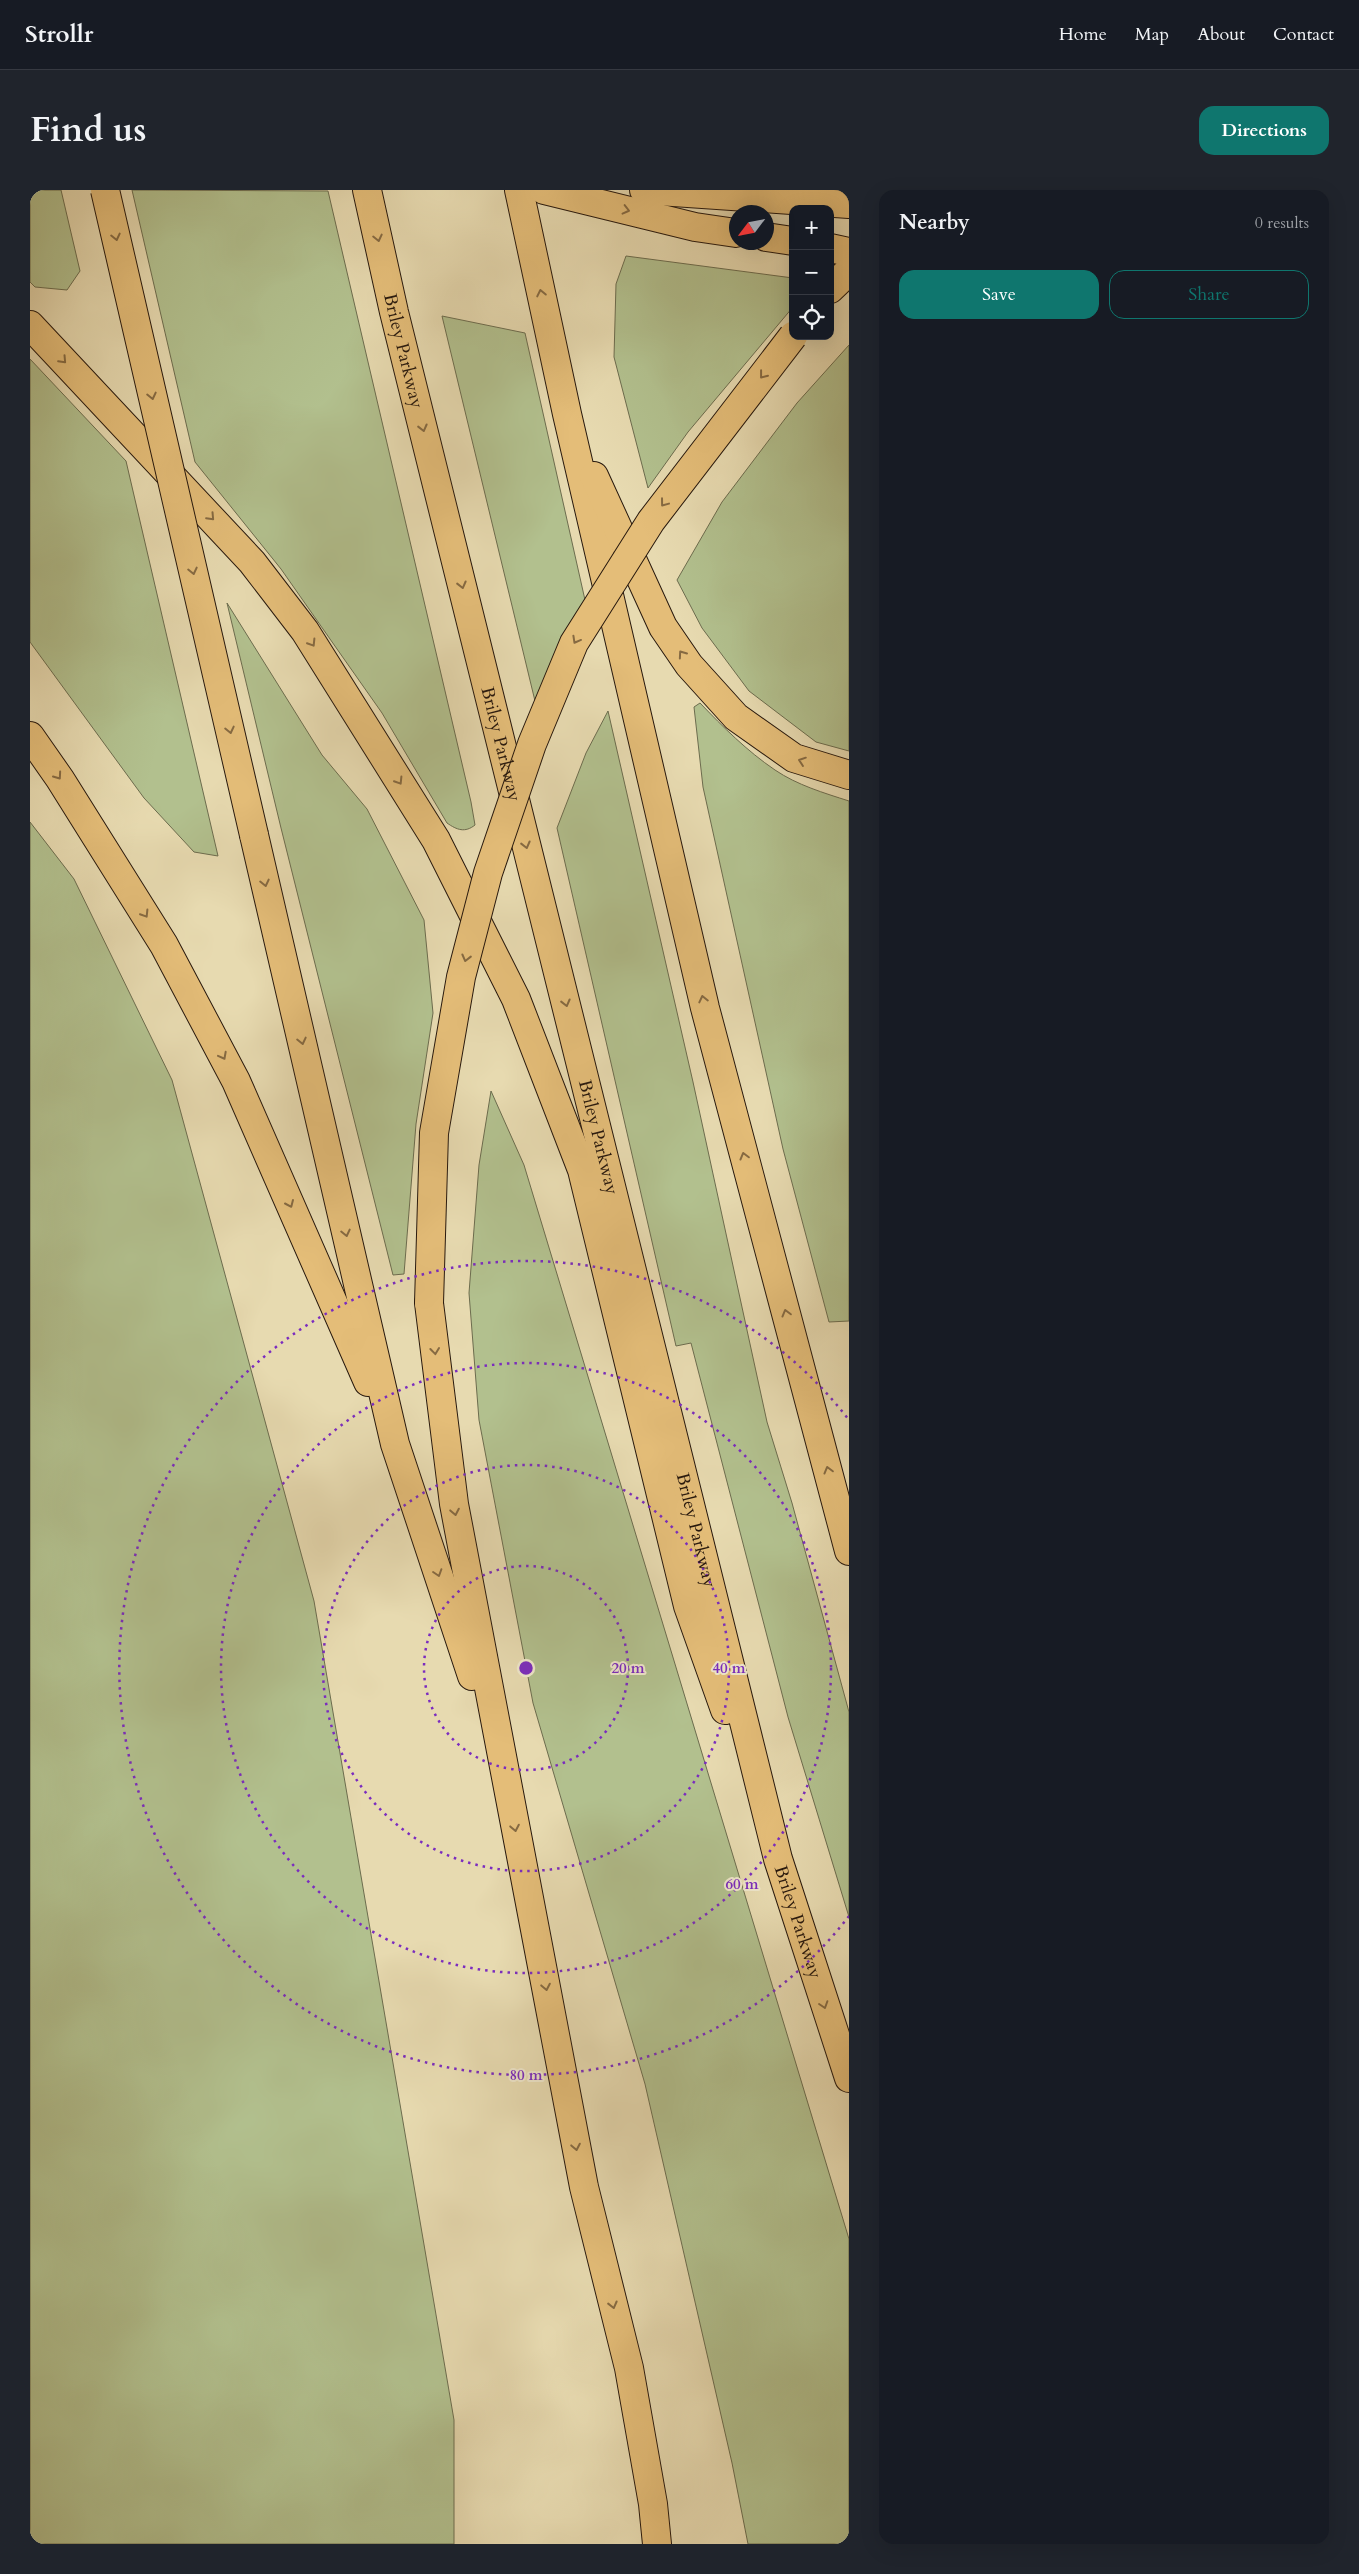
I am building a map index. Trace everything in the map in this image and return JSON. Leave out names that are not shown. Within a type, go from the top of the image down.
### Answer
[{"type":"highway","points":[[105,190],[395,1444],[506,1780]]},
{"type":"highway","name":"Briley Parkway","points":[[367,190],[394,312],[778,1858],[849,2078]]},
{"type":"highway","points":[[519,190],[551,341],[705,1008],[849,1551]]},
{"type":"highway","points":[[544,190],[695,227],[729,232]]},
{"type":"highway","points":[[644,190],[849,204]]},
{"type":"highway","points":[[774,238],[789,240]]},
{"type":"highway","points":[[834,249],[849,252]]},
{"type":"highway","points":[[834,286],[849,271]]},
{"type":"highway","points":[[30,325],[252,562],[305,631],[436,840],[516,999],[582,1170],[688,1606],[778,1858]]},
{"type":"highway","points":[[657,2544],[653,2504],[629,2368],[584,2187],[454,1504],[429,1303],[434,1133],[461,977],[488,873],[532,744],[574,643],[651,521],[791,340]]},
{"type":"highway","points":[[568,414],[641,582],[663,627],[689,665],[736,717],[794,758],[849,775]]},
{"type":"highway","points":[[30,736],[60,779],[164,945],[236,1081],[395,1444]]},
{"type":"green space","points":[[30,190],[61,190],[80,271],[67,290],[35,287],[30,282]]},
{"type":"green space","points":[[132,190],[328,191],[471,802],[475,825],[468,829],[461,830],[447,823],[382,713],[281,569],[195,462]]},
{"type":"green space","points":[[626,256],[789,277],[789,312],[688,432],[648,488],[614,357],[616,284]]},
{"type":"green space","points":[[442,316],[525,333],[585,600],[535,701]]},
{"type":"green space","points":[[849,345],[849,751],[816,742],[749,691],[702,628],[677,580],[722,502],[797,403]]},
{"type":"green space","points":[[30,359],[126,461],[218,856],[194,852],[144,798],[30,642]]},
{"type":"green space","points":[[227,603],[322,755],[367,809],[424,920],[433,1013],[416,1124],[404,1274],[393,1275],[281,828]]},
{"type":"green space","points":[[700,703],[745,747],[775,770],[820,792],[849,801],[849,1321],[829,1322],[783,1149],[703,787],[694,707]]},
{"type":"green space","points":[[608,711],[693,1082],[767,1422],[792,1503],[849,1712],[849,1917],[788,1717],[691,1343],[676,1346],[557,828],[586,753]]},
{"type":"green space","points":[[30,822],[74,879],[172,1080],[314,1601],[454,2420],[454,2544],[30,2544]]},
{"type":"green space","points":[[491,1091],[524,1165],[849,2239],[849,2544],[748,2544],[732,2463],[645,2084],[533,1703],[479,1420],[469,1293],[479,1165]]}]
